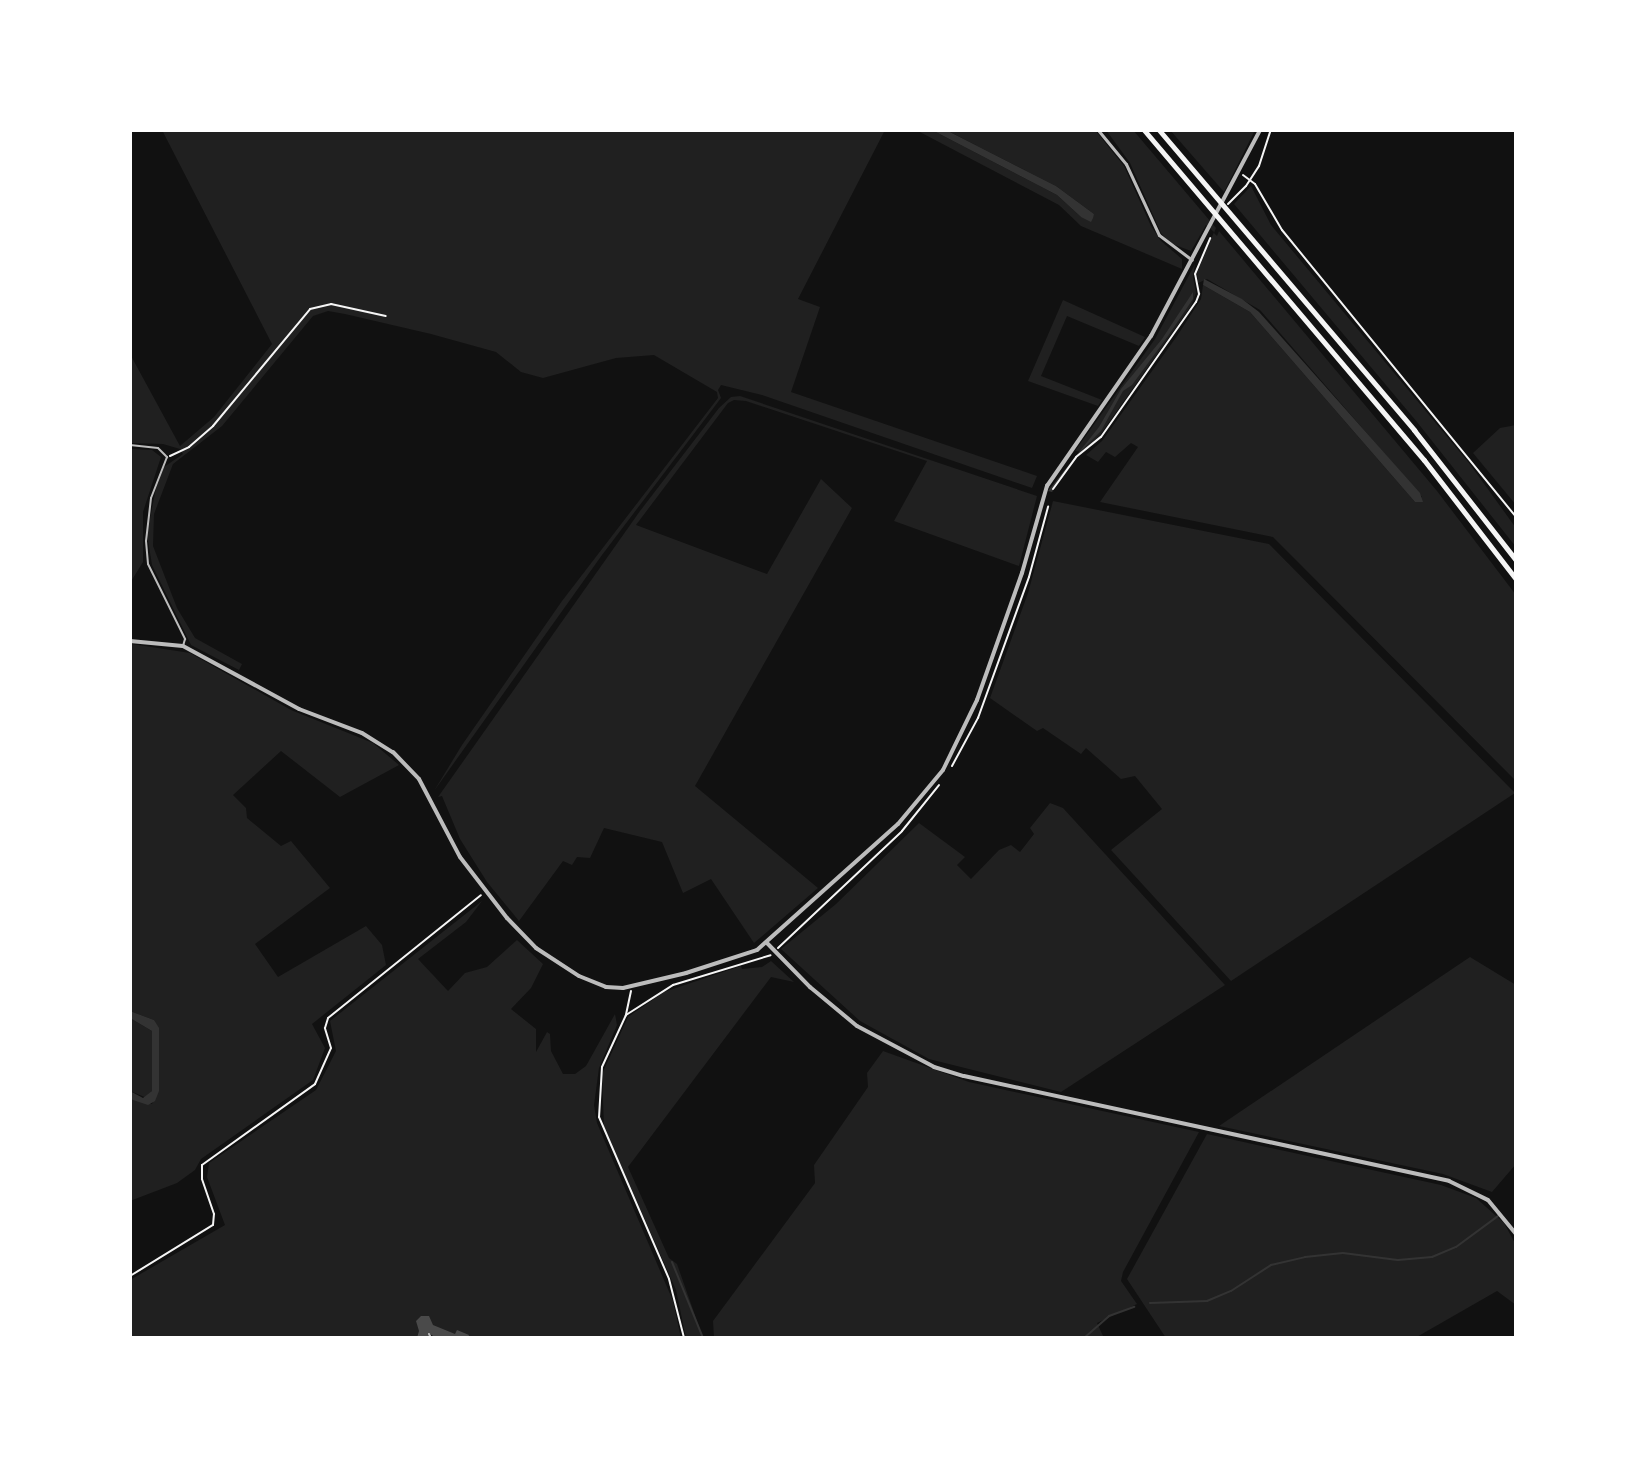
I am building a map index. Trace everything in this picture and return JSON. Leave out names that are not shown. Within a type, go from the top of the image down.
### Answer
[{"type":"highway","points":[[1144,130],[1424,460],[1516,579]]},
{"type":"highway","points":[[1159,130],[1414,430],[1516,560]]},
{"type":"street","points":[[1098,130],[1126,164],[1159,235],[1192,260]]},
{"type":"street","points":[[130,641],[183,646],[299,709],[362,733],[393,752],[432,797],[460,857],[486,892],[522,935],[558,963],[606,987],[630,986],[739,958],[767,943],[898,824],[943,770],[977,700],[1022,573],[1047,486],[1140,355],[1240,174],[1260,130]]},
{"type":"street","points":[[767,943],[818,995],[857,1026],[934,1067],[977,1079],[1449,1181],[1488,1200],[1516,1234]]},
{"type":"lane","points":[[130,445],[147,444],[164,451],[167,457],[151,498],[146,541],[148,564],[185,639],[183,646]]},
{"type":"path","points":[[1246,186],[1271,130]]},
{"type":"path","points":[[1240,174],[1250,179],[1282,230],[1516,517]]},
{"type":"path","points":[[978,718],[1029,577],[1050,496],[1076,457],[1101,437],[1196,302],[1199,294],[1195,274],[1206,251]]},
{"type":"path","points":[[167,457],[189,447],[213,426],[310,309],[331,304],[386,316]]},
{"type":"path","points":[[626,1015],[673,985],[766,958],[844,888],[911,820]]},
{"type":"path","points":[[130,1276],[213,1225],[214,1214],[202,1179],[202,1165],[315,1084],[331,1048],[325,1028],[328,1018],[486,892]]},
{"type":"path","points":[[630,986],[626,1015],[602,1067],[599,1117],[669,1279],[684,1338]]},
{"type":"shaded area","points":[[162,130],[885,130],[798,299],[820,307],[791,392],[1037,476],[1032,488],[762,395],[721,385],[718,390],[721,398],[602,555],[434,791],[462,745],[562,601],[718,398],[717,392],[654,355],[616,358],[543,378],[521,372],[496,352],[431,334],[328,311],[313,316],[222,426],[173,464],[154,514],[153,546],[177,608],[195,638],[242,664],[239,670],[191,645],[152,565],[147,534],[156,488],[164,467],[183,454],[180,449],[163,444],[130,443],[130,354],[180,446],[214,417],[272,344]]},
{"type":"shaded area","points":[[916,130],[932,130],[1057,195],[1081,217],[1094,214],[1056,186],[946,130],[1095,130],[1124,166],[1151,226],[1161,241],[1182,259],[1182,269],[1081,226],[1059,205]]},
{"type":"shaded area","points":[[932,130],[946,130],[1056,186],[1094,214],[1091,222],[1057,195]]},
{"type":"shaded area","points":[[1106,130],[1133,130],[1216,228],[1214,233],[1217,236],[1219,231],[1437,491],[1516,595],[1516,781],[1273,537],[1100,502],[1138,447],[1131,443],[1115,457],[1106,452],[1098,462],[1086,455],[1102,441],[1177,336],[1201,299],[1203,285],[1250,312],[1415,502],[1422,497],[1260,310],[1207,279],[1198,283],[1197,273],[1214,232],[1206,225],[1191,251],[1170,243],[1161,233],[1130,163]]},
{"type":"shaded area","points":[[1170,130],[1255,130],[1224,192]]},
{"type":"shaded area","points":[[1251,186],[1271,225],[1469,463],[1516,528],[1516,547],[1417,422],[1234,204]]},
{"type":"shaded area","points":[[1195,264],[1193,277],[1196,293],[1191,306],[1100,435],[1083,452],[1075,451],[1155,339]]},
{"type":"shaded area","points":[[1204,279],[1242,299],[1259,312],[1420,493],[1423,502],[1415,502],[1250,312],[1203,285]]},
{"type":"shaded area","points":[[1193,292],[1193,299],[1132,385],[1123,391],[1101,431],[1082,450],[1052,492],[1048,491],[1099,427],[1121,389],[1162,339]]},
{"type":"shaded area","points":[[1063,300],[1145,337],[1139,346],[1067,316],[1041,376],[1102,400],[1098,406],[1028,381]]},
{"type":"shaded area","points":[[740,396],[1037,496],[1019,566],[894,521],[927,461],[746,401],[728,403],[636,525],[767,574],[821,479],[852,508],[695,786],[818,888],[754,943],[711,879],[683,893],[662,842],[604,828],[590,858],[577,857],[572,865],[563,861],[519,921],[487,882],[460,839],[442,796],[438,797],[640,511],[719,408],[731,397]]},
{"type":"shaded area","points":[[1516,425],[1516,505],[1473,453],[1500,428]]},
{"type":"shaded area","points":[[130,449],[152,450],[161,457],[143,512],[143,562],[130,583]]},
{"type":"shaded area","points":[[1053,501],[1269,544],[1515,793],[1231,981],[1111,850],[1162,809],[1135,776],[1121,779],[1086,748],[1081,754],[1043,728],[1037,731],[990,698],[1028,593]]},
{"type":"shaded area","points":[[132,644],[190,653],[291,710],[373,743],[399,765],[340,797],[281,751],[233,795],[246,808],[247,818],[281,846],[291,841],[330,888],[255,944],[278,977],[366,926],[382,945],[386,965],[312,1024],[325,1048],[313,1080],[201,1159],[195,1170],[177,1183],[130,1201],[130,1099],[152,1104],[159,1083],[154,1020],[130,1011]]},
{"type":"shaded area","points":[[1050,803],[1063,808],[1225,985],[1061,1092],[929,1059],[860,1021],[781,949],[836,904],[919,823],[965,857],[957,865],[971,879],[999,850],[1011,845],[1020,852],[1034,834],[1030,828]]},
{"type":"shaded area","points":[[482,901],[466,922],[418,959],[448,991],[465,973],[487,967],[517,940],[543,964],[531,988],[511,1009],[536,1029],[536,1052],[547,1032],[550,1034],[551,1051],[563,1074],[575,1074],[586,1066],[615,1014],[617,1025],[599,1068],[594,1105],[597,1123],[673,1301],[681,1338],[459,1338],[425,1325],[419,1338],[130,1338],[130,1280],[225,1225],[207,1177],[209,1163],[316,1090],[336,1051],[330,1021]]},
{"type":"shaded area","points":[[1470,957],[1516,985],[1516,1164],[1492,1192],[1443,1174],[1219,1126]]},
{"type":"shaded area","points":[[771,961],[794,982],[771,977],[628,1167],[669,1258],[677,1264],[703,1338],[686,1338],[676,1290],[604,1127],[602,1074],[628,1017],[664,992],[741,966],[742,969],[762,967]]},
{"type":"shaded area","points":[[130,1011],[154,1020],[159,1028],[159,1091],[155,1101],[148,1105],[130,1099],[130,1091],[143,1098],[152,1091],[152,1031],[130,1018]]},
{"type":"shaded area","points":[[130,1018],[152,1031],[152,1091],[147,1098],[130,1091]]},
{"type":"shaded area","points":[[883,1051],[969,1082],[1199,1132],[1123,1272],[1121,1281],[1137,1304],[1097,1323],[1104,1338],[714,1338],[713,1321],[815,1183],[814,1165],[868,1087],[867,1073]]},
{"type":"shaded area","points":[[1207,1134],[1441,1185],[1476,1198],[1504,1223],[1516,1245],[1516,1305],[1497,1291],[1415,1338],[1166,1338],[1127,1279]]},
{"type":"building","points":[[421,1316],[429,1316],[433,1325],[455,1334],[457,1330],[469,1335],[468,1338],[436,1338],[430,1334],[427,1338],[417,1338],[419,1331],[416,1321]]},
{"type":"waterway","points":[[1150,1303],[1207,1301],[1231,1291],[1271,1265],[1305,1257],[1343,1253],[1398,1260],[1432,1257],[1456,1247],[1498,1216]]},
{"type":"waterway","points":[[672,1262],[703,1338]]},
{"type":"waterway","points":[[1084,1338],[1109,1316],[1134,1307]]}]
